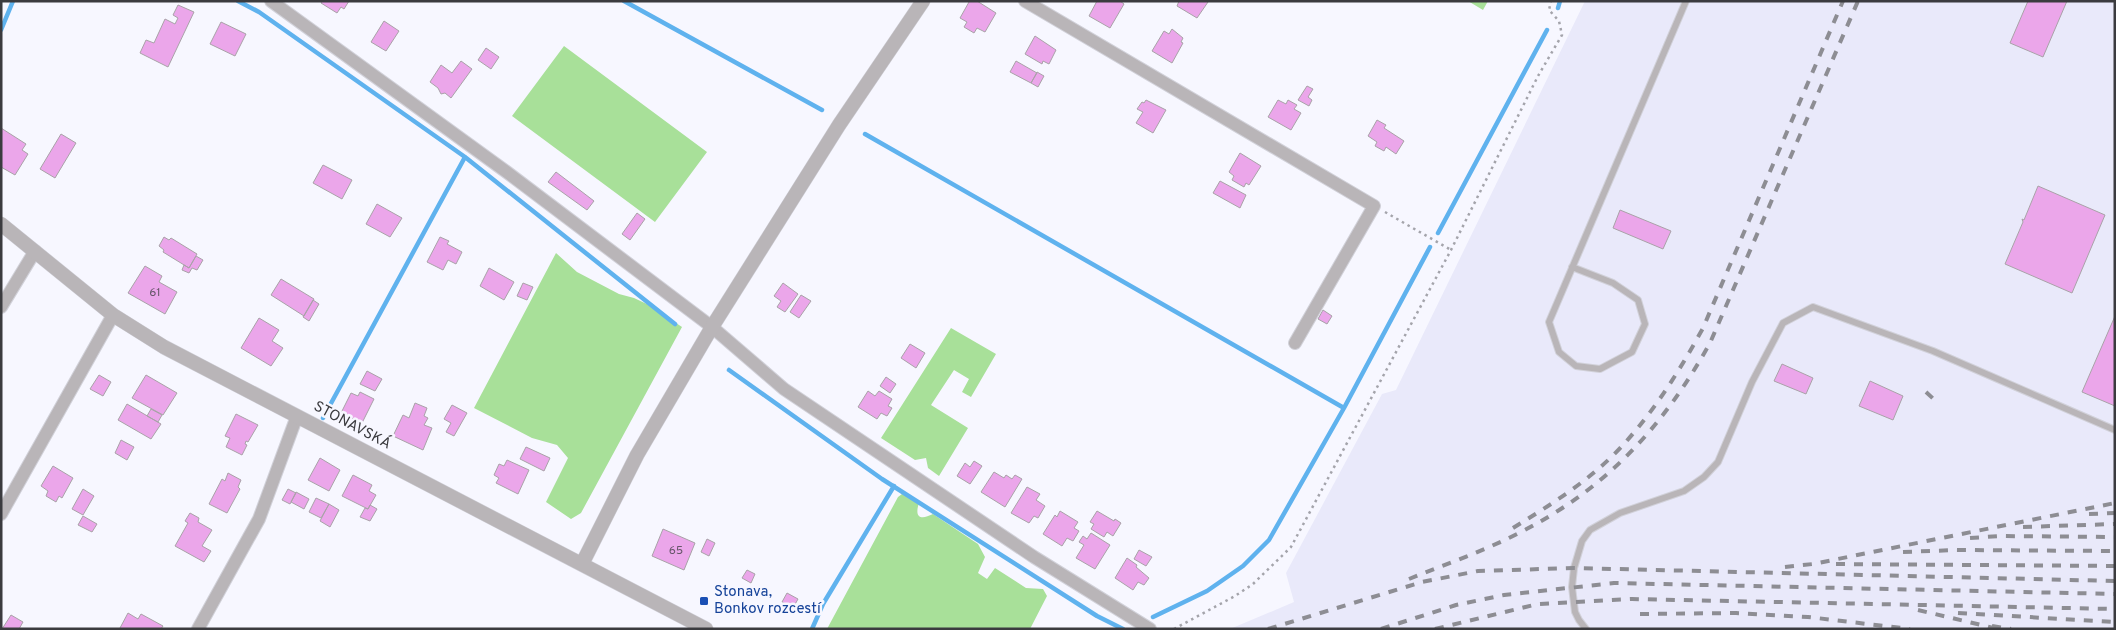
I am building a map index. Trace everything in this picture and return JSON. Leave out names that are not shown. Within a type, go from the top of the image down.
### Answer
[{"type":"street","points":[[271,1],[508,173],[712,327],[784,389],[1034,557],[1150,629]]},
{"type":"street","points":[[582,564],[637,455],[712,327],[839,125],[923,1]]},
{"type":"street","points":[[1025,1],[1374,206],[1295,343]]},
{"type":"street","name":"STONAVSKÁ","points":[[1,224],[113,315],[164,347],[706,629]]},
{"type":"street","points":[[1,307],[35,251]]},
{"type":"street","points":[[1,514],[113,315]]},
{"type":"street","points":[[198,629],[260,519],[297,416]]},
{"type":"lane","points":[[1572,267],[1613,283],[1638,300],[1645,324],[1632,352],[1600,369],[1576,366],[1559,352],[1550,322],[1572,267],[1686,1]]},
{"type":"lane","points":[[1586,629],[1575,612],[1572,587],[1574,568],[1582,541],[1586,535],[1590,530],[1620,513],[1684,491],[1704,477],[1718,462],[1752,382],[1783,323],[1813,307],[1933,351],[2115,430]]},
{"type":"path","points":[[1174,629],[1253,584],[1291,547],[1451,250],[1505,138],[1562,36],[1559,21],[1549,10],[1551,1]]},
{"type":"path","points":[[1374,206],[1451,250]]},
{"type":"shaded area","points":[[1585,1],[2115,1],[2115,629],[1230,629],[1294,602],[1286,573],[1382,394],[1396,390]]},
{"type":"green space","points":[[1468,1],[1488,1],[1483,10]]},
{"type":"green space","points":[[564,46],[707,152],[655,222],[512,116]]},
{"type":"green space","points":[[556,253],[577,272],[619,294],[649,305],[682,327],[581,513],[571,519],[546,502],[568,458],[557,445],[532,438],[474,408]]},
{"type":"green space","points":[[951,328],[996,354],[971,397],[962,392],[969,379],[954,370],[931,405],[968,428],[939,476],[928,468],[926,458],[915,460],[881,438]]},
{"type":"green space","points":[[902,494],[909,496],[919,503],[918,515],[925,517],[933,514],[978,544],[985,557],[978,573],[987,579],[995,568],[1026,588],[1043,589],[1047,596],[1030,629],[827,629],[898,497]]},
{"type":"building","points":[[322,1],[349,1],[344,9],[341,7],[337,13],[321,3]]},
{"type":"building","points":[[968,1],[977,1],[996,13],[985,32],[977,28],[974,33],[964,27],[967,22],[960,18]]},
{"type":"building","points":[[1097,1],[1120,1],[1124,4],[1110,28],[1089,16]]},
{"type":"building","points":[[1179,1],[1208,2],[1197,18],[1177,6]]},
{"type":"building","points":[[2028,1],[2067,1],[2043,57],[2010,43]]},
{"type":"building","points":[[178,5],[194,12],[168,67],[140,53],[146,40],[154,43],[165,19],[175,24],[178,18],[173,15]]},
{"type":"building","points":[[384,21],[399,31],[386,51],[371,42]]},
{"type":"building","points":[[221,22],[246,34],[235,56],[210,44]]},
{"type":"building","points":[[1172,29],[1183,38],[1181,42],[1183,43],[1172,63],[1152,51],[1164,31],[1169,34]]},
{"type":"building","points":[[1035,36],[1056,50],[1049,64],[1043,61],[1042,64],[1025,54]]},
{"type":"building","points":[[486,48],[499,57],[491,69],[478,60]]},
{"type":"building","points":[[461,61],[472,69],[451,98],[445,93],[441,94],[438,88],[430,82],[441,65],[452,73]]},
{"type":"building","points":[[1016,61],[1037,73],[1031,83],[1010,72]]},
{"type":"building","points":[[1037,72],[1044,76],[1038,87],[1031,83]]},
{"type":"building","points":[[1307,86],[1313,89],[1308,97],[1312,100],[1309,106],[1298,100]]},
{"type":"building","points":[[1146,100],[1166,110],[1153,133],[1136,123],[1143,112],[1137,109]]},
{"type":"building","points":[[1278,100],[1286,104],[1288,100],[1297,105],[1294,109],[1301,113],[1291,130],[1268,117]]},
{"type":"building","points":[[1377,120],[1386,125],[1384,128],[1404,141],[1396,154],[1386,147],[1384,151],[1375,146],[1377,142],[1368,136]]},
{"type":"building","points":[[1,128],[26,144],[22,150],[28,154],[15,175],[1,167]]},
{"type":"building","points":[[61,134],[76,143],[55,178],[40,169]]},
{"type":"building","points":[[1240,153],[1261,166],[1249,185],[1246,183],[1244,187],[1232,180],[1234,176],[1229,172]]},
{"type":"building","points":[[323,165],[352,180],[342,199],[313,183]]},
{"type":"building","points":[[556,172],[594,201],[587,210],[548,182]]},
{"type":"building","points":[[1220,181],[1246,195],[1240,208],[1213,193]]},
{"type":"building","points":[[2038,186],[2105,215],[2072,293],[2005,264],[2023,222],[2022,219],[2024,220]]},
{"type":"building","points":[[377,204],[402,218],[390,237],[366,224]]},
{"type":"building","points":[[1620,210],[1671,231],[1663,249],[1613,228]]},
{"type":"building","points":[[637,213],[645,219],[630,240],[622,234]]},
{"type":"building","points":[[164,237],[169,240],[171,238],[197,254],[189,268],[163,252],[164,250],[159,246]]},
{"type":"building","points":[[440,237],[449,241],[447,244],[462,252],[456,264],[448,260],[443,270],[427,262]]},
{"type":"building","points":[[196,256],[203,260],[197,270],[192,268],[189,273],[182,270],[184,265],[189,268]]},
{"type":"building","points":[[145,266],[162,276],[159,282],[177,292],[165,314],[128,293]]},
{"type":"building","points":[[489,268],[514,282],[504,300],[480,286]]},
{"type":"building","points":[[281,279],[314,299],[304,316],[271,295]]},
{"type":"building","points":[[523,283],[533,287],[527,300],[517,296]]},
{"type":"building","points":[[783,283],[798,294],[785,312],[777,307],[781,301],[774,296]]},
{"type":"building","points":[[801,295],[811,301],[799,318],[790,312]]},
{"type":"building","points":[[313,300],[319,304],[309,321],[303,317]]},
{"type":"building","points":[[1323,310],[1332,316],[1327,324],[1318,319]]},
{"type":"building","points":[[2115,316],[2115,406],[2082,392]]},
{"type":"building","points":[[259,318],[279,330],[272,341],[283,348],[271,366],[241,348]]},
{"type":"building","points":[[910,344],[925,353],[916,368],[901,358]]},
{"type":"building","points":[[1782,364],[1813,378],[1806,394],[1774,381]]},
{"type":"building","points":[[367,371],[382,379],[375,391],[360,384]]},
{"type":"building","points":[[99,375],[111,382],[103,396],[90,389]]},
{"type":"building","points":[[146,375],[177,393],[163,415],[132,398]]},
{"type":"building","points":[[886,377],[896,384],[890,393],[880,386]]},
{"type":"building","points":[[1870,381],[1903,396],[1893,420],[1859,406]]},
{"type":"building","points":[[868,391],[875,396],[879,391],[892,399],[888,406],[892,408],[887,416],[881,413],[877,419],[858,407]]},
{"type":"building","points":[[360,392],[374,399],[362,423],[341,413],[351,393],[358,396]]},
{"type":"building","points":[[415,403],[427,408],[424,416],[428,418],[424,425],[432,428],[423,450],[393,436],[403,415],[409,418]]},
{"type":"building","points":[[127,404],[161,424],[151,439],[118,420]]},
{"type":"building","points":[[452,405],[467,413],[454,436],[446,432],[451,423],[444,419]]},
{"type":"building","points":[[151,409],[162,415],[158,422],[147,416]]},
{"type":"building","points":[[236,414],[258,425],[248,442],[246,441],[245,444],[247,445],[242,455],[226,447],[230,438],[225,436]]},
{"type":"building","points":[[121,440],[134,447],[127,460],[115,453]]},
{"type":"building","points":[[526,447],[550,458],[544,471],[520,459]]},
{"type":"building","points":[[320,458],[340,470],[329,491],[308,480]]},
{"type":"building","points":[[507,460],[529,470],[518,494],[496,483],[499,478],[494,475],[499,464],[504,466]]},
{"type":"building","points":[[974,461],[982,466],[970,484],[957,476],[965,463],[970,467]]},
{"type":"building","points":[[53,466],[73,478],[62,498],[59,496],[56,502],[46,496],[48,491],[41,486]]},
{"type":"building","points":[[994,472],[1004,478],[1006,475],[1012,479],[1015,475],[1022,479],[1005,507],[981,492]]},
{"type":"building","points":[[228,473],[241,480],[238,487],[240,489],[227,513],[209,504],[222,479],[225,481]]},
{"type":"building","points":[[353,475],[372,485],[369,491],[376,495],[368,509],[342,496]]},
{"type":"building","points":[[1027,487],[1040,494],[1036,500],[1045,506],[1038,518],[1034,516],[1029,523],[1011,513]]},
{"type":"building","points":[[83,489],[94,496],[83,515],[72,509]]},
{"type":"building","points":[[288,489],[296,493],[290,504],[282,500]]},
{"type":"building","points":[[296,492],[309,499],[304,509],[291,502]]},
{"type":"building","points":[[316,498],[329,504],[321,518],[309,512]]},
{"type":"building","points":[[329,504],[339,510],[330,527],[320,521]]},
{"type":"building","points":[[370,505],[377,509],[370,521],[360,517],[365,508],[368,509]]},
{"type":"building","points":[[1060,511],[1078,522],[1074,528],[1079,531],[1073,541],[1067,538],[1062,546],[1043,534],[1055,515],[1057,517]]},
{"type":"building","points":[[1097,511],[1121,523],[1113,536],[1107,532],[1104,537],[1091,529],[1094,524],[1090,522]]},
{"type":"building","points":[[190,513],[199,518],[198,522],[212,530],[202,546],[211,551],[204,562],[175,546],[188,523],[185,521]]},
{"type":"building","points":[[83,516],[97,524],[92,532],[78,525]]},
{"type":"building","points":[[663,529],[695,543],[684,570],[652,556]]},
{"type":"building","points":[[1091,533],[1110,545],[1095,569],[1076,558],[1084,545],[1079,542],[1083,536],[1087,539]]},
{"type":"building","points":[[707,539],[715,543],[709,556],[701,552]]},
{"type":"building","points":[[1139,550],[1152,557],[1146,566],[1134,559]]},
{"type":"building","points":[[1127,558],[1137,565],[1136,567],[1149,578],[1144,585],[1138,582],[1133,590],[1115,578]]},
{"type":"building","points":[[747,570],[755,574],[751,583],[742,578]]},
{"type":"building","points":[[787,593],[798,599],[793,608],[782,602]]},
{"type":"building","points":[[716,601],[723,604],[721,608],[714,605]]},
{"type":"building","points":[[128,613],[138,619],[141,614],[163,626],[161,629],[121,629]]},
{"type":"building","points":[[11,615],[23,622],[19,629],[2,629]]},
{"type":"waterway","points":[[1,30],[13,1]]},
{"type":"waterway","points":[[238,1],[259,12],[465,157],[675,324]]},
{"type":"waterway","points":[[624,1],[822,110]]},
{"type":"waterway","points":[[1558,8],[1560,1]]},
{"type":"waterway","points":[[1438,233],[1547,30]]},
{"type":"waterway","points":[[865,134],[1344,408]]},
{"type":"waterway","points":[[323,418],[465,157]]},
{"type":"waterway","points":[[1153,617],[1207,591],[1243,566],[1269,540],[1344,408],[1430,247]]},
{"type":"waterway","points":[[729,370],[882,479],[1097,616],[1123,629]]},
{"type":"waterway","points":[[812,629],[823,604],[894,486]]},
{"type":"railway","points":[[1513,528],[1571,490],[1611,457],[1646,418],[1676,374],[1703,328],[1843,1]]},
{"type":"railway","points":[[1409,579],[1476,553],[1515,535],[1547,518],[1576,499],[1628,455],[1672,403],[1710,343],[1858,1]]},
{"type":"railway","points":[[1926,392],[1939,404]]},
{"type":"railway","points":[[1785,567],[1813,564],[2115,503]]},
{"type":"railway","points":[[2089,514],[2115,513]]},
{"type":"railway","points":[[2023,527],[2115,524]]},
{"type":"railway","points":[[1970,538],[2000,536],[2115,537]]},
{"type":"railway","points":[[1903,552],[1956,550],[2115,551]]},
{"type":"railway","points":[[1836,564],[2115,566]]},
{"type":"railway","points":[[1268,629],[1422,582],[1478,571],[1574,568],[2115,581]]},
{"type":"railway","points":[[1381,629],[1456,605],[1504,595],[1614,583],[2115,594]]},
{"type":"railway","points":[[1435,629],[1538,604],[1632,599],[2115,609]]},
{"type":"railway","points":[[1918,610],[1998,629]]},
{"type":"railway","points":[[1640,614],[1736,613],[1808,617],[1910,629]]},
{"type":"railway","points":[[1958,613],[2115,622]]},
{"type":"railway","points":[[1992,626],[2011,629]]},
{"type":"place","name":"Stonava, Bonkov rozcestí","points":[[704,601]]}]
